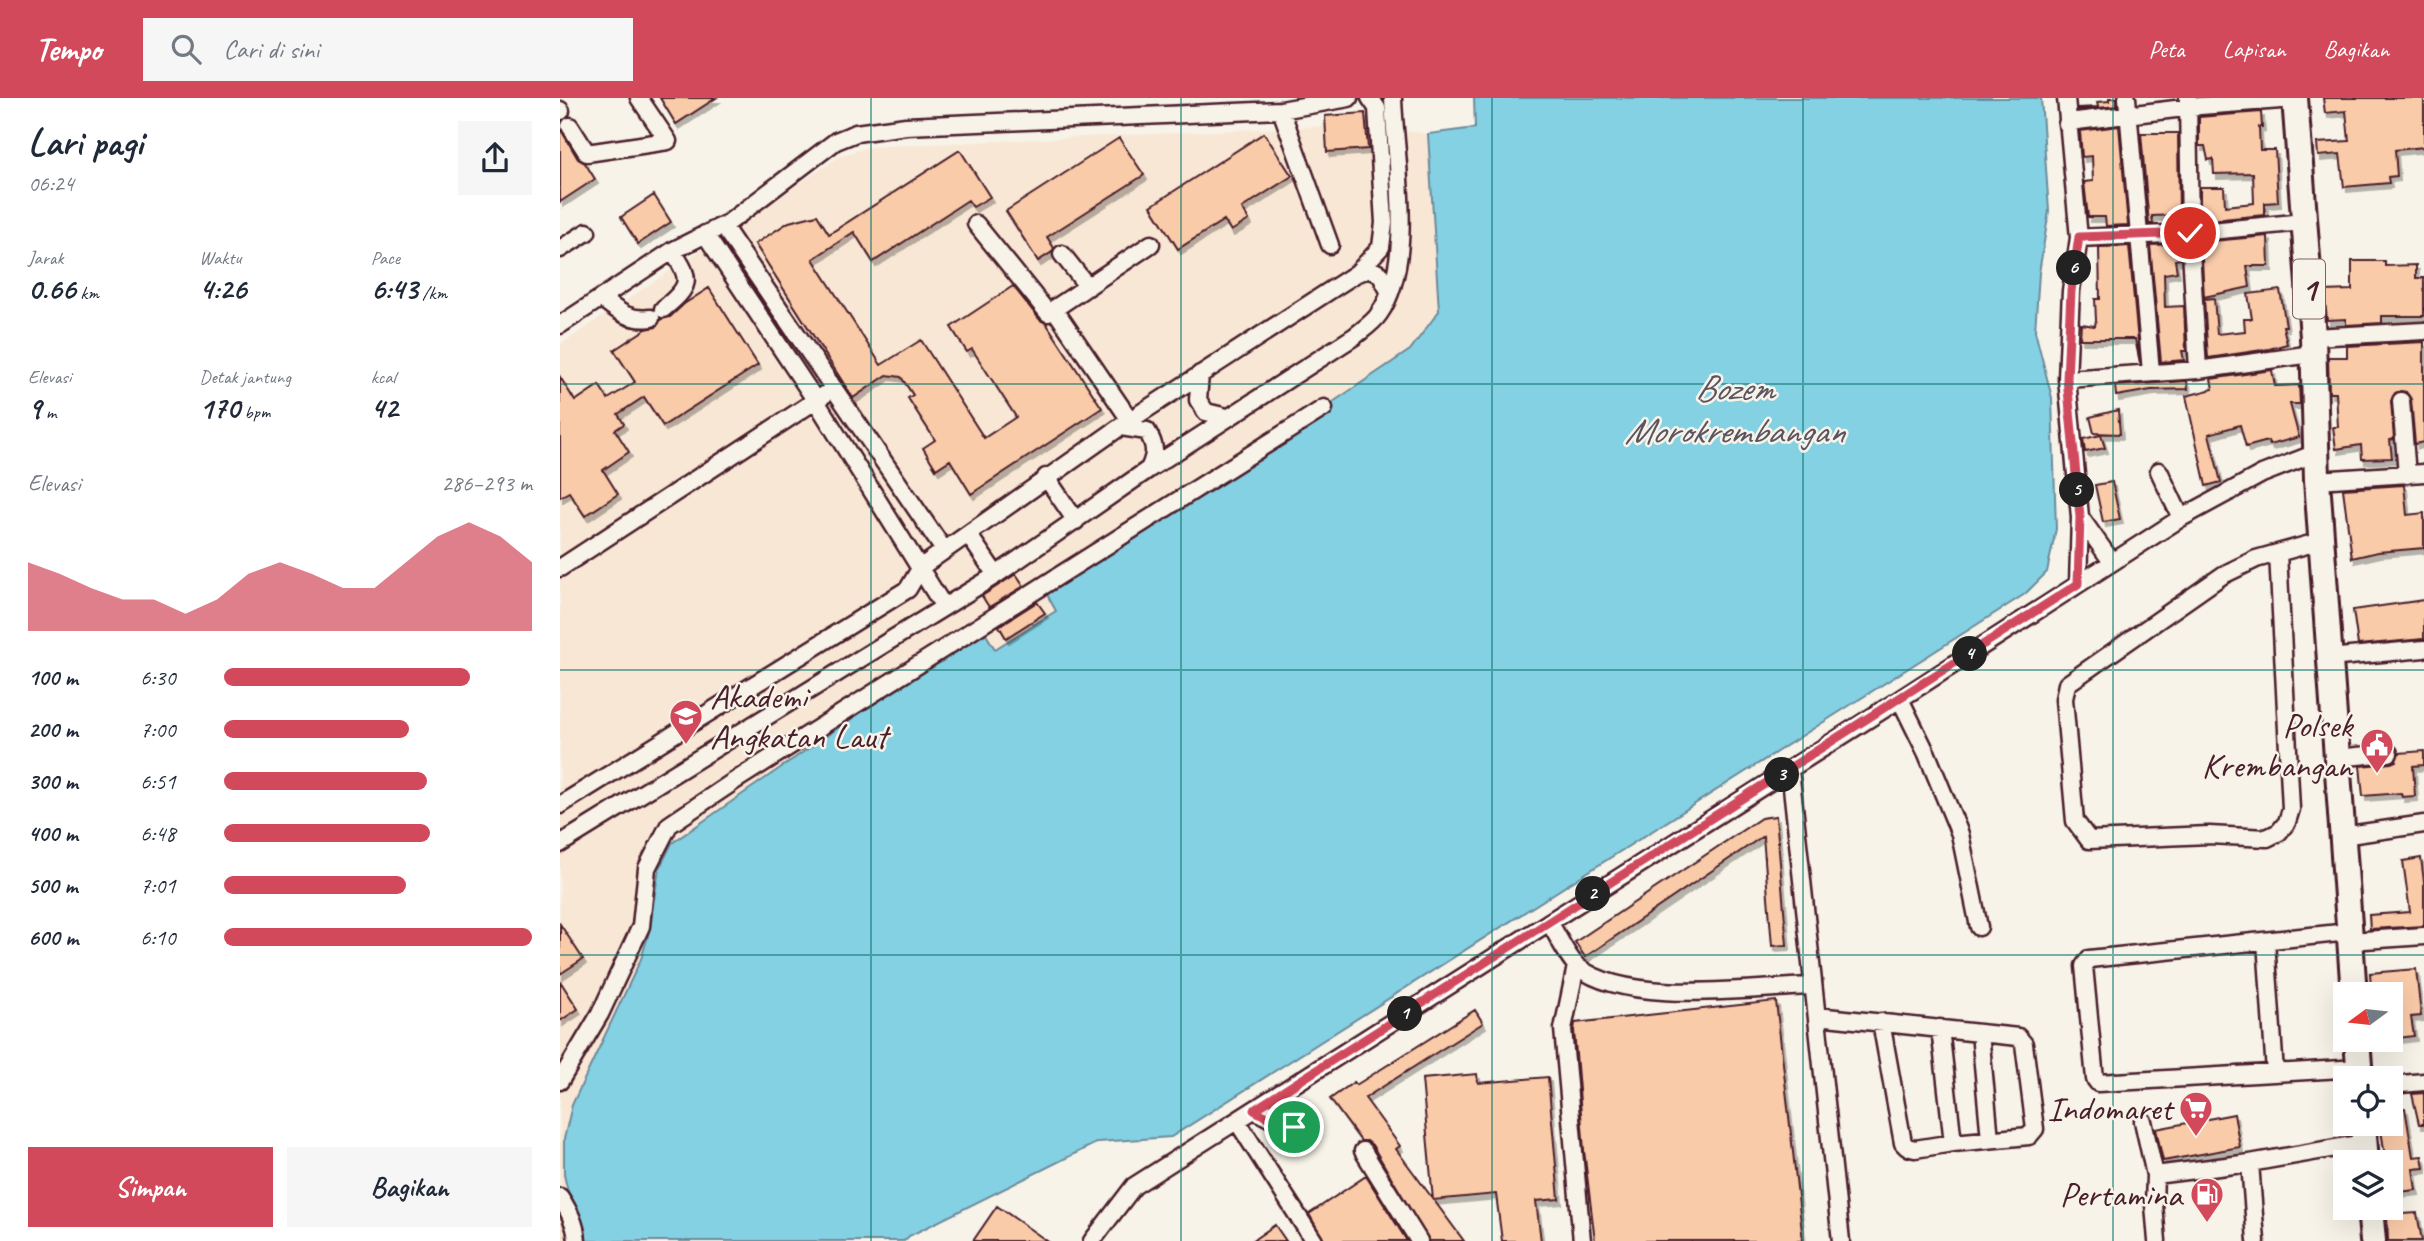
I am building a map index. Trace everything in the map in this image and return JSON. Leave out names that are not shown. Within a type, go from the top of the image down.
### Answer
[{"type":"highway","name":"1","points":[[2295,99],[2312,346],[2317,480],[2353,982]]},
{"type":"highway","points":[[2371,1220],[2373,1241]]},
{"type":"street","points":[[570,126],[587,153],[668,141],[639,98]]},
{"type":"street","points":[[560,325],[672,251],[723,226],[836,141],[856,133],[906,126],[1280,110],[1349,98]]},
{"type":"street","points":[[2066,98],[2079,237],[2071,291],[2067,379],[2080,517],[2078,584]]},
{"type":"street","points":[[2127,98],[2151,372]]},
{"type":"street","points":[[2067,124],[2188,103],[2295,99]]},
{"type":"street","points":[[560,806],[908,589],[921,567],[1046,477],[1357,273],[1381,247],[1384,223],[1374,103],[1393,101],[1401,242],[1389,291],[1378,315],[1355,337],[1227,417],[996,575],[560,844]]},
{"type":"street","points":[[2188,103],[2190,233],[2198,370]]},
{"type":"street","points":[[1280,110],[1330,245]]},
{"type":"street","points":[[2079,237],[2190,233],[2304,222]]},
{"type":"street","points":[[976,224],[1048,313],[1151,244]]},
{"type":"street","points":[[723,226],[944,550]]},
{"type":"street","points":[[560,249],[587,232]]},
{"type":"street","points":[[705,234],[816,401],[944,607]]},
{"type":"street","points":[[601,298],[622,314],[636,320],[657,313],[681,294],[688,281],[684,268],[672,251]]},
{"type":"street","points":[[1062,254],[1088,287]]},
{"type":"street","points":[[1357,273],[1370,269],[1380,274],[1389,291]]},
{"type":"street","points":[[1055,310],[1125,423],[1147,431],[1154,441],[1156,455],[1149,469]]},
{"type":"street","points":[[2067,379],[2198,370],[2312,346],[2424,331]]},
{"type":"street","points":[[1200,374],[1198,400],[1206,412],[1227,417]]},
{"type":"street","points":[[560,568],[834,388]]},
{"type":"street","points":[[2317,480],[2416,474],[2401,401]]},
{"type":"street","points":[[560,1081],[600,1014],[641,926],[647,867],[669,825],[1324,408]]},
{"type":"street","points":[[1092,1241],[1133,1186],[2181,518],[2262,474],[2316,453]]},
{"type":"street","points":[[2159,471],[2181,518]]},
{"type":"street","points":[[1046,477],[1076,521]]},
{"type":"street","points":[[2080,517],[2112,562]]},
{"type":"street","points":[[968,534],[996,575]]},
{"type":"street","points":[[2278,553],[2291,809],[2287,822],[2279,832],[2267,838],[2209,835],[2089,840],[2075,821],[2064,699],[2067,684],[2223,575],[2256,559],[2278,553],[2322,541]]},
{"type":"street","points":[[2329,658],[2424,649]]},
{"type":"street","points":[[1900,699],[1927,754],[1960,834],[1979,927]]},
{"type":"street","points":[[2336,758],[2389,753]]},
{"type":"street","points":[[1790,769],[1841,1241]]},
{"type":"street","points":[[2342,836],[2424,824]]},
{"type":"street","points":[[1549,922],[1576,966],[1605,982],[1649,991],[1812,986]]},
{"type":"street","points":[[2333,1073],[2275,1073],[2098,1083],[2095,1079],[2084,966],[2088,959],[2266,941],[2424,936]]},
{"type":"street","points":[[2266,941],[2275,1073]]},
{"type":"street","points":[[1576,966],[1563,1029],[1582,1241]]},
{"type":"street","points":[[1817,1016],[1881,1022],[1940,1028],[2018,1037],[2022,1040],[2035,1129],[2029,1136],[1915,1149],[1903,1143],[1881,1022]]},
{"type":"street","points":[[1940,1028],[1953,1143]]},
{"type":"street","points":[[1980,1033],[1990,1139]]},
{"type":"street","points":[[2403,1084],[2424,1083]]},
{"type":"street","points":[[1254,1110],[1294,1127]]},
{"type":"street","points":[[1237,1121],[1314,1241]]},
{"type":"street","points":[[2143,1121],[2155,1175],[2157,1241]]},
{"type":"street","points":[[2155,1175],[2250,1163],[2364,1143]]},
{"type":"street","points":[[1363,1151],[1419,1241]]},
{"type":"street","points":[[2250,1163],[2256,1241]]},
{"type":"street","points":[[560,1197],[569,1211],[577,1241]]},
{"type":"shaded area","name":"Akademi Angkatan Laut","points":[[1350,125],[1428,134],[1439,311],[1410,350],[1044,590],[1057,611],[995,649],[982,628],[648,936],[630,985],[572,1105],[564,1139],[586,1241],[560,1241],[560,345],[840,156],[868,147]]},
{"type":"water","name":"Bozem Morokrembangan","points":[[1474,98],[2041,98],[2049,211],[2039,273],[2035,331],[2052,398],[2056,529],[2047,572],[2025,594],[1171,1137],[1098,1142],[909,1236],[904,1241],[586,1241],[571,1204],[564,1175],[564,1139],[572,1105],[641,959],[648,936],[659,869],[672,843],[982,628],[995,649],[1056,611],[1044,589],[1410,350],[1439,311],[1428,134],[1475,128]]},
{"type":"building","points":[[660,98],[716,98],[676,124]]},
{"type":"building","points":[[2109,98],[2117,98],[2117,106],[2078,110],[2098,107],[2097,102],[2109,101]]},
{"type":"building","points":[[2323,98],[2424,98],[2424,147],[2395,150],[2397,176],[2388,177],[2389,183],[2344,187],[2340,154],[2318,156],[2317,143],[2349,141],[2346,111],[2325,113]]},
{"type":"building","points":[[2261,112],[2260,150],[2275,150],[2278,202],[2265,203],[2265,215],[2200,221],[2200,187],[2224,187],[2225,206],[2254,203],[2253,173],[2214,174],[2213,159],[2208,160],[2205,146],[2199,146],[2199,117]]},
{"type":"building","points":[[1365,113],[1368,149],[1327,152],[1325,116]]},
{"type":"building","points":[[2119,126],[2128,225],[2106,226],[2105,217],[2088,217],[2084,182],[2093,181],[2092,156],[2082,157],[2080,131]]},
{"type":"building","points":[[560,128],[578,159],[585,163],[595,179],[560,202]]},
{"type":"building","points":[[1264,133],[1292,176],[1242,208],[1249,220],[1231,231],[1224,220],[1178,249],[1151,206]]},
{"type":"building","points":[[2141,133],[2178,133],[2179,215],[2152,216],[2153,224],[2149,224]]},
{"type":"building","points":[[1119,138],[1144,175],[1047,237],[1054,248],[1038,261],[1006,211]]},
{"type":"building","points":[[960,150],[990,197],[973,207],[968,200],[873,262],[854,232],[813,259],[881,365],[921,340],[984,438],[1016,417],[972,349],[967,352],[951,327],[1013,286],[1040,320],[1046,323],[1102,408],[971,494],[950,460],[936,469],[923,448],[935,440],[908,398],[913,395],[901,377],[887,375],[853,398],[755,244],[789,222],[817,215],[829,234]]},
{"type":"building","points":[[654,195],[671,222],[638,244],[621,217]]},
{"type":"building","points":[[2268,236],[2269,266],[2247,266],[2250,287],[2204,297],[2201,242]]},
{"type":"building","points":[[2180,244],[2181,259],[2175,260],[2177,272],[2164,274],[2165,307],[2184,306],[2186,351],[2182,351],[2184,360],[2161,362],[2150,245]]},
{"type":"building","points":[[2129,246],[2140,363],[2135,339],[2080,339],[2081,324],[2095,326],[2095,299],[2100,299],[2099,248]]},
{"type":"building","points":[[2352,261],[2385,261],[2385,266],[2416,265],[2416,278],[2424,278],[2424,316],[2382,316],[2382,323],[2346,325],[2346,319],[2327,320],[2324,291],[2352,290]]},
{"type":"building","points":[[709,288],[758,365],[663,426],[644,397],[618,414],[624,424],[615,430],[629,452],[603,470],[618,494],[585,516],[569,492],[560,497],[560,377],[575,401],[599,385],[608,399],[635,382],[614,350],[646,329],[656,327],[661,319],[670,317]]},
{"type":"building","points":[[2280,290],[2287,344],[2208,358],[2204,299],[2214,298],[2217,334],[2245,331],[2244,319],[2252,319],[2248,294]]},
{"type":"building","points":[[2424,342],[2424,442],[2415,444],[2411,399],[2406,392],[2401,391],[2395,393],[2391,401],[2394,439],[2390,440],[2392,458],[2362,459],[2361,445],[2336,449],[2333,427],[2338,427],[2336,393],[2329,393],[2328,357],[2347,357],[2347,346]]},
{"type":"building","points":[[2272,370],[2275,386],[2299,385],[2300,404],[2290,404],[2299,437],[2270,445],[2268,441],[2246,447],[2240,425],[2209,434],[2221,482],[2206,486],[2186,396],[2213,389],[2211,379]]},
{"type":"building","points":[[2187,381],[2188,389],[2151,390],[2116,396],[2115,386]]},
{"type":"building","points":[[2118,410],[2120,434],[2094,433],[2090,417]]},
{"type":"building","points":[[2101,435],[2105,448],[2085,452],[2083,439]]},
{"type":"building","points":[[2112,482],[2120,519],[2103,522],[2095,485]]},
{"type":"building","points":[[2404,485],[2407,515],[2424,513],[2424,548],[2378,552],[2352,558],[2343,489]]},
{"type":"building","points":[[1016,574],[1024,586],[989,607],[982,596]]},
{"type":"building","points":[[2424,600],[2424,639],[2358,645],[2353,610]]},
{"type":"building","points":[[1037,602],[1045,613],[1006,638],[999,626]]},
{"type":"building","points":[[2424,751],[2424,765],[2413,766],[2415,796],[2402,797],[2401,793],[2363,796],[2360,766],[2391,763],[2396,761],[2399,753]]},
{"type":"building","points":[[1776,816],[1787,945],[1772,946],[1763,836],[1585,957],[1575,942],[1761,818]]},
{"type":"building","points":[[2421,858],[2424,926],[2370,929],[2369,915],[2410,912],[2403,861]]},
{"type":"building","points":[[560,924],[583,959],[560,974]]},
{"type":"building","points":[[2416,969],[2421,1016],[2411,1017],[2414,1036],[2403,1037],[2403,982],[2371,982],[2370,973]]},
{"type":"building","points":[[560,981],[578,1009],[560,1021]]},
{"type":"building","points":[[1776,1001],[1803,1241],[1595,1241],[1584,1150],[1575,1023]]},
{"type":"building","points":[[1475,1010],[1483,1023],[1365,1098],[1400,1146],[1396,1149],[1464,1241],[1429,1241],[1372,1145],[1361,1141],[1330,1099]]},
{"type":"building","points":[[1477,1074],[1478,1083],[1548,1077],[1559,1199],[1536,1201],[1541,1241],[1502,1241],[1496,1194],[1433,1200],[1422,1079]]},
{"type":"building","points":[[2424,1093],[2424,1124],[2419,1124],[2412,1094]]},
{"type":"building","points":[[2403,1108],[2413,1157],[2422,1156],[2424,1168],[2413,1169],[2416,1190],[2403,1192],[2403,1150],[2384,1150],[2382,1136],[2403,1136]]},
{"type":"building","name":"Indomaret","points":[[2234,1114],[2240,1147],[2163,1161],[2156,1129]]},
{"type":"building","points":[[1366,1176],[1407,1241],[1324,1241],[1309,1214]]},
{"type":"building","points":[[997,1206],[1047,1241],[973,1241]]},
{"type":"building","points":[[2417,1213],[2422,1241],[2388,1241],[2387,1220],[2403,1220],[2403,1214]]},
{"type":"building","points":[[1275,1225],[1286,1241],[1252,1241]]},
{"type":"place","name":"Akademi Angkatan Laut","points":[[686,746]]},
{"type":"place","name":"Polsek Krembangan","points":[[2377,775]]},
{"type":"place","name":"Indomaret","points":[[2196,1138]]},
{"type":"place","name":"Pertamina","points":[[2207,1224]]},
{"type":"route","points":[[1294,1127],[1254,1110],[2078,584],[2080,517],[2067,379],[2071,291],[2079,237],[2190,233]]}]
